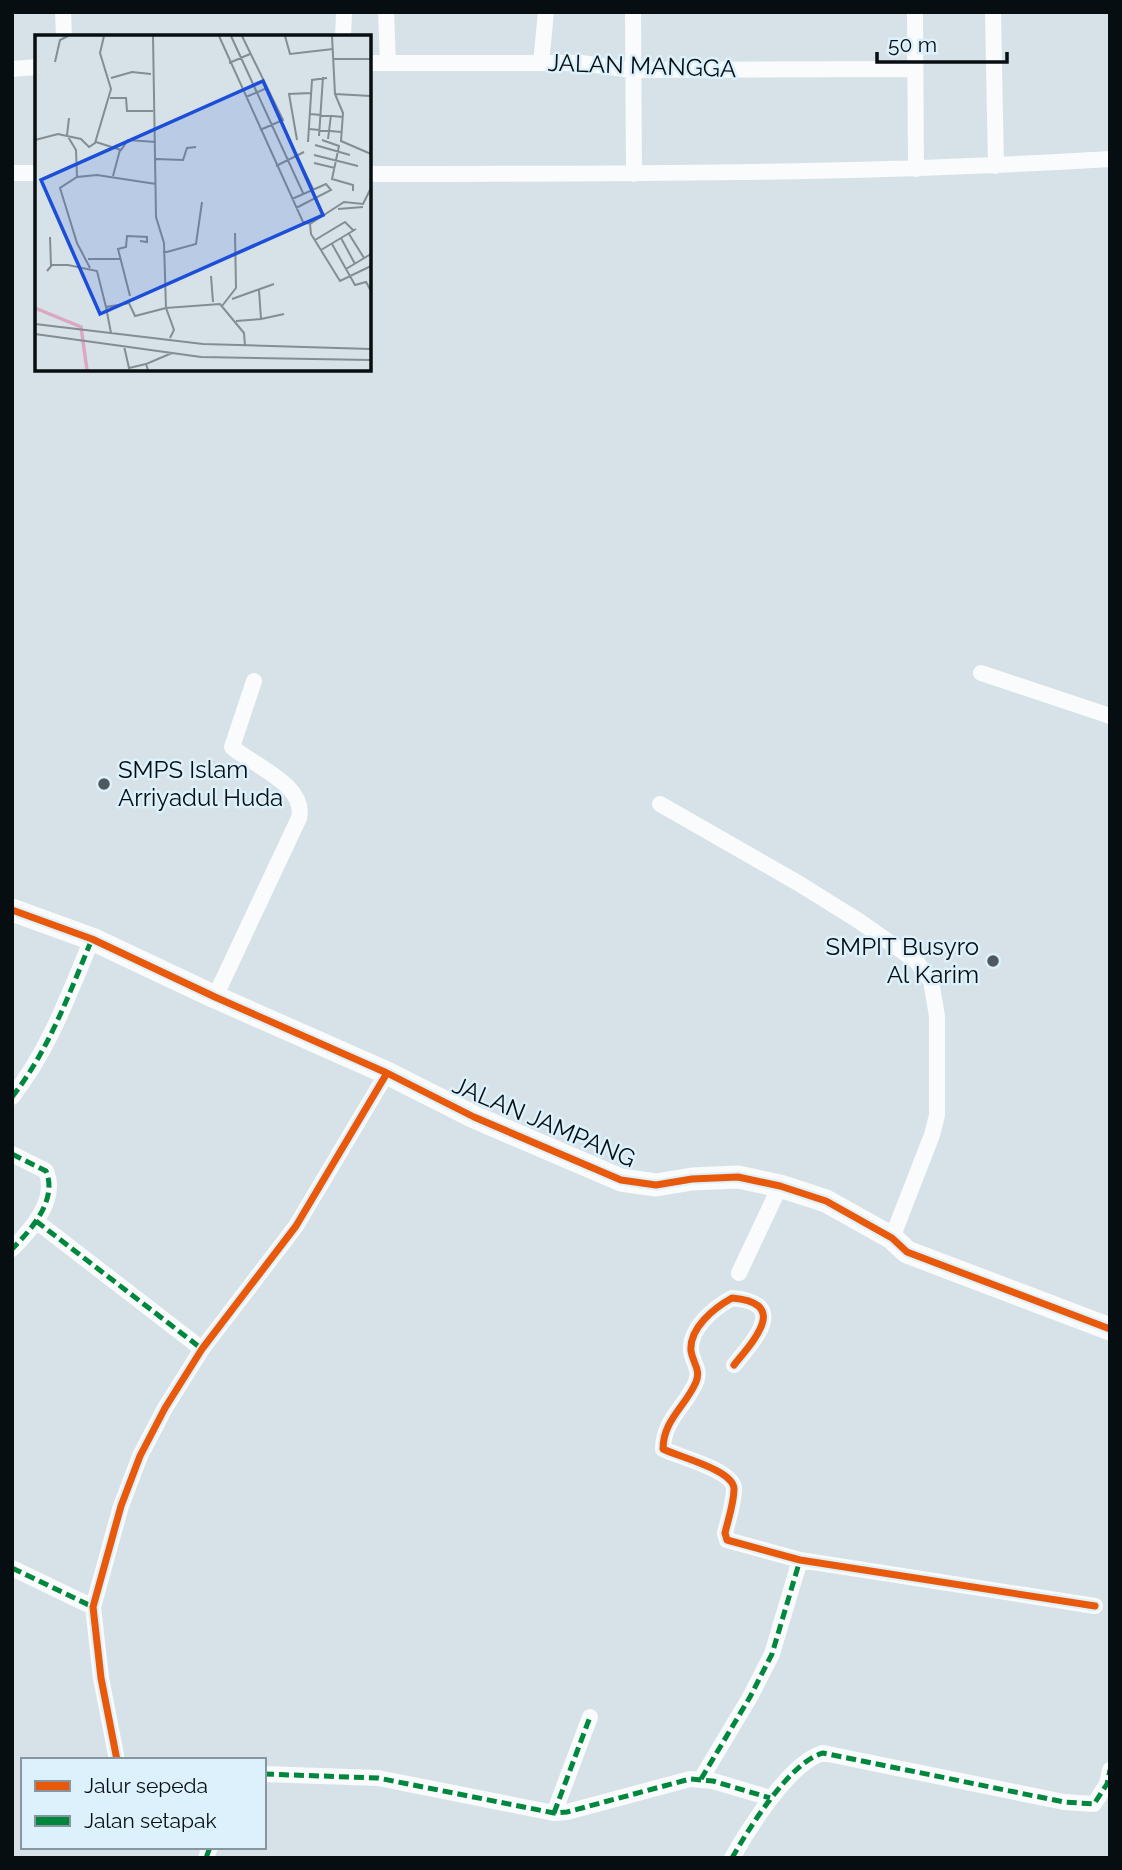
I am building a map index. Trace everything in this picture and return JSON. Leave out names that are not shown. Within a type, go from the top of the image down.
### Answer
[{"type":"street","points":[[63,12],[64,35]]},
{"type":"street","points":[[343,35],[344,12]]},
{"type":"street","points":[[386,12],[388,63]]},
{"type":"street","points":[[541,63],[546,12]]},
{"type":"street","points":[[633,12],[634,174]]},
{"type":"street","points":[[915,12],[916,169]]},
{"type":"street","points":[[993,12],[996,166]]},
{"type":"street","name":"JALAN MANGGA","points":[[371,63],[580,63],[632,70],[914,69]]},
{"type":"street","points":[[12,69],[35,67]]},
{"type":"street","points":[[371,174],[634,174],[916,169],[1110,159]]},
{"type":"street","points":[[12,173],[35,173]]},
{"type":"street","points":[[981,673],[1110,716]]},
{"type":"street","points":[[215,997],[300,810],[298,801],[283,783],[232,747],[254,681]]},
{"type":"street","points":[[660,804],[859,921],[916,961],[931,981],[937,1016],[937,1115],[932,1135],[892,1238]]},
{"type":"street","name":"JALAN JAMPANG","points":[[12,910],[93,939],[215,997],[387,1073],[474,1117],[621,1180],[656,1185],[692,1179],[738,1177],[780,1186],[827,1201],[892,1238],[907,1252],[1110,1329]]},
{"type":"street","points":[[12,1097],[25,1081],[48,1042],[93,939]]},
{"type":"street","points":[[117,1758],[101,1678],[93,1607],[121,1506],[140,1456],[165,1408],[202,1349],[296,1226],[387,1073]]},
{"type":"street","points":[[12,1154],[46,1171],[49,1179],[48,1193],[36,1221],[15,1241]]},
{"type":"street","points":[[739,1273],[780,1186]]},
{"type":"street","points":[[36,1221],[202,1349]]},
{"type":"street","points":[[734,1365],[755,1339],[765,1318],[763,1309],[756,1304],[732,1298],[707,1315],[692,1340],[691,1352],[699,1372],[697,1380],[674,1414],[665,1434],[663,1449],[725,1475],[733,1482],[725,1533],[727,1540],[800,1560],[1095,1606]]},
{"type":"street","points":[[701,1779],[750,1697],[772,1654],[800,1560]]},
{"type":"street","points":[[12,1568],[93,1607]]},
{"type":"street","points":[[554,1813],[590,1717]]},
{"type":"street","points":[[732,1858],[770,1798],[806,1761],[823,1752],[1064,1802],[1102,1807],[1110,1770]]},
{"type":"street","points":[[266,1774],[378,1778],[554,1813],[568,1812],[690,1779],[713,1781],[770,1798]]},
{"type":"marked path","points":[[12,1097],[48,1041],[92,939]]},
{"type":"marked path","points":[[12,1154],[46,1171],[49,1182],[46,1203],[41,1214],[12,1249]]},
{"type":"marked path","points":[[36,1221],[202,1349]]},
{"type":"marked path","points":[[701,1779],[750,1697],[772,1654],[800,1560]]},
{"type":"marked path","points":[[12,1568],[93,1607]]},
{"type":"marked path","points":[[554,1813],[590,1717]]},
{"type":"marked path","points":[[732,1858],[784,1782],[810,1759],[823,1753],[1064,1802],[1094,1804],[1107,1784],[1110,1770]]},
{"type":"marked path","points":[[266,1774],[378,1778],[554,1813],[567,1812],[690,1779],[713,1781],[770,1798]]},
{"type":"marked path","points":[[206,1858],[209,1849]]},
{"type":"cycle path","points":[[12,910],[92,939],[387,1073],[474,1117],[621,1180],[656,1185],[692,1179],[738,1177],[780,1186],[826,1201],[892,1238],[907,1252],[1110,1329]]},
{"type":"cycle path","points":[[117,1758],[101,1678],[93,1607],[121,1506],[140,1456],[165,1408],[202,1349],[296,1226],[387,1073]]},
{"type":"cycle path","points":[[734,1365],[758,1334],[763,1315],[759,1307],[749,1301],[732,1298],[711,1313],[694,1334],[691,1351],[697,1370],[696,1382],[667,1430],[663,1449],[716,1470],[732,1482],[734,1494],[725,1533],[727,1540],[800,1560],[1095,1606]]},
{"type":"place","name":"SMPS Islam Arriyadul Huda","points":[[104,784]]},
{"type":"place","name":"SMPIT Busyro Al Karim","points":[[993,961]]}]
